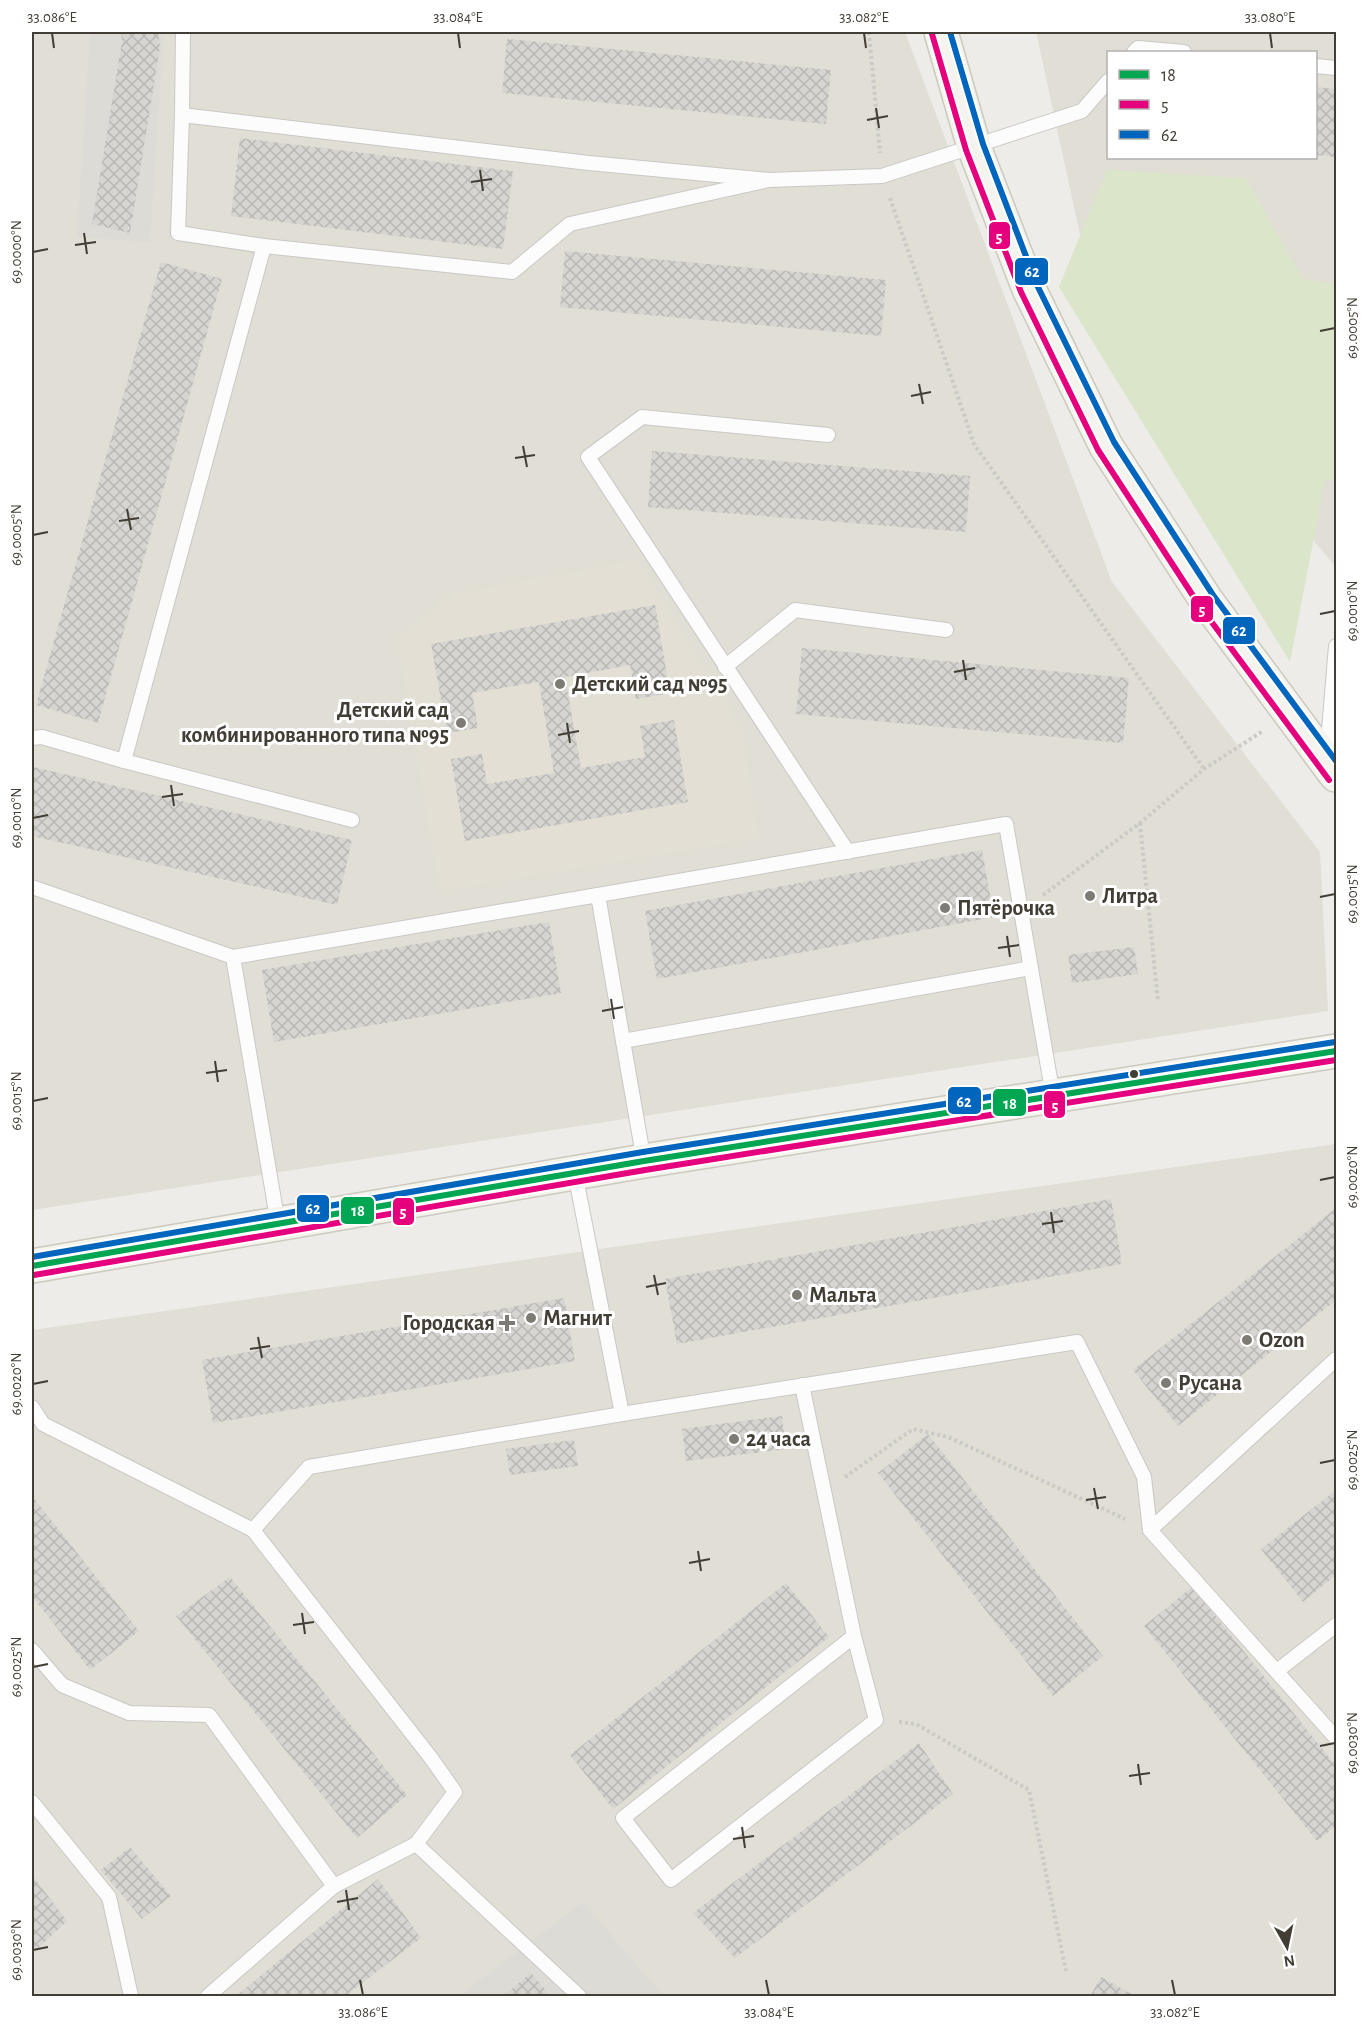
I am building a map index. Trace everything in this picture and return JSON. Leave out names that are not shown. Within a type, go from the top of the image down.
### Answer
[{"type":"street","points":[[941,32],[974,147],[1029,289],[1106,446],[1206,600],[1331,769]]},
{"type":"street","points":[[32,1266],[644,1161],[1336,1051]]},
{"type":"lane","points":[[183,32],[178,233],[264,246],[512,272],[570,224],[769,180]]},
{"type":"lane","points":[[1135,51],[1138,48],[1172,51]]},
{"type":"lane","points":[[1317,66],[1336,68]]},
{"type":"lane","points":[[182,116],[589,163],[769,180],[882,176],[1082,111],[1107,82]]},
{"type":"lane","points":[[124,761],[264,246]]},
{"type":"lane","points":[[828,435],[642,417],[588,457],[848,852]]},
{"type":"lane","points":[[725,667],[795,610],[946,630]]},
{"type":"lane","points":[[1331,769],[1336,646]]},
{"type":"lane","points":[[32,738],[42,737],[124,761],[351,820]]},
{"type":"lane","points":[[32,887],[233,957],[1006,824],[1053,1096]]},
{"type":"lane","points":[[598,895],[644,1161]]},
{"type":"lane","points":[[233,957],[278,1224]]},
{"type":"lane","points":[[623,1041],[1031,968]]},
{"type":"lane","points":[[575,1173],[622,1414]]},
{"type":"lane","points":[[253,1530],[309,1467],[622,1414],[1077,1342],[1144,1477],[1150,1530],[1336,1738]]},
{"type":"lane","points":[[1150,1530],[1336,1359]]},
{"type":"lane","points":[[801,1385],[854,1636],[876,1720],[671,1880],[623,1818],[854,1636]]},
{"type":"lane","points":[[32,1407],[43,1424],[253,1530],[455,1792],[416,1844],[334,1886],[208,1996]]},
{"type":"lane","points":[[1277,1671],[1336,1625]]},
{"type":"lane","points":[[32,1650],[62,1685],[129,1713],[209,1715],[334,1886]]},
{"type":"lane","points":[[32,1802],[108,1897],[131,1996]]},
{"type":"lane","points":[[416,1844],[574,1995]]},
{"type":"path","points":[[869,32],[882,176],[974,444],[1204,769]]},
{"type":"path","points":[[1021,911],[1140,823],[1204,769],[1289,714]]},
{"type":"path","points":[[1140,823],[1158,1002]]},
{"type":"path","points":[[824,1492],[913,1429],[948,1437],[1150,1530]]},
{"type":"path","points":[[876,1720],[916,1724],[1029,1790],[1066,1971]]},
{"type":"shaded area","points":[[32,32],[905,32],[1112,582],[1320,852],[1328,1011],[32,1210]]},
{"type":"shaded area","points":[[90,32],[164,32],[150,242],[77,237]]},
{"type":"shaded area","points":[[1036,32],[1336,32],[1336,567],[1089,276]]},
{"type":"shaded area","name":"Детский сад №95","points":[[637,560],[743,730],[758,838],[440,891],[397,639],[451,594]]},
{"type":"shaded area","points":[[1336,1144],[1336,1996],[32,1996],[32,1330]]},
{"type":"shaded area","points":[[583,1902],[663,1996],[459,1996]]},
{"type":"green space","points":[[1107,170],[1246,178],[1303,279],[1336,284],[1336,480],[1325,480],[1290,662],[1059,287]]},
{"type":"building","points":[[121,32],[158,32],[160,47],[130,233],[92,224],[122,41]]},
{"type":"building","points":[[507,39],[831,70],[826,124],[502,93]]},
{"type":"building","points":[[1317,87],[1336,89],[1336,157],[1317,155]]},
{"type":"building","points":[[240,138],[513,171],[503,249],[231,216]]},
{"type":"building","points":[[565,251],[886,280],[881,336],[560,307]]},
{"type":"building","points":[[161,262],[222,279],[98,723],[36,705]]},
{"type":"building","points":[[652,451],[970,476],[966,532],[648,507]]},
{"type":"building","name":"Детский сад комбинированного типа №95","points":[[655,605],[670,693],[636,699],[630,665],[565,677],[581,768],[645,757],[640,726],[674,720],[688,802],[465,841],[451,759],[482,754],[487,784],[554,773],[539,682],[472,693],[478,728],[447,733],[431,644]]},
{"type":"building","points":[[802,648],[1129,678],[1123,743],[796,714]]},
{"type":"building","points":[[33,767],[352,840],[337,905],[32,836]]},
{"type":"building","points":[[982,850],[994,917],[657,979],[645,911]]},
{"type":"building","points":[[549,922],[561,993],[274,1042],[262,970]]},
{"type":"building","points":[[1134,947],[1138,974],[1072,983],[1068,955]]},
{"type":"building","points":[[1111,1199],[1122,1264],[677,1344],[665,1279]]},
{"type":"building","points":[[1336,1208],[1336,1300],[1178,1426],[1133,1370]]},
{"type":"building","points":[[564,1298],[575,1361],[213,1423],[202,1360]]},
{"type":"building","name":"24 часа","points":[[782,1416],[786,1449],[686,1461],[682,1429]]},
{"type":"building","points":[[928,1434],[1103,1656],[1053,1696],[878,1473]]},
{"type":"building","points":[[574,1440],[578,1466],[510,1475],[506,1449]]},
{"type":"building","points":[[1336,1490],[1336,1575],[1303,1602],[1261,1549]]},
{"type":"building","points":[[32,1496],[139,1631],[90,1670],[32,1596]]},
{"type":"building","points":[[230,1577],[407,1795],[357,1838],[176,1616]]},
{"type":"building","points":[[786,1583],[829,1637],[613,1809],[570,1755]]},
{"type":"building","points":[[1192,1587],[1336,1766],[1336,1826],[1317,1841],[1144,1626]]},
{"type":"building","points":[[919,1743],[953,1794],[735,1958],[693,1913]]},
{"type":"building","points":[[130,1847],[171,1896],[142,1919],[101,1870]]},
{"type":"building","points":[[32,1875],[67,1921],[32,1954]]},
{"type":"building","points":[[378,1879],[421,1938],[345,1996],[236,1996]]},
{"type":"building","points":[[531,1973],[551,1996],[503,1996]]},
{"type":"building","points":[[1101,1977],[1135,1996],[1090,1996]]},
{"type":"transit line","name":"62","points":[[950,32],[983,144],[1037,285],[1114,442],[1213,595],[1336,761]]},
{"type":"transit line","name":"5","points":[[932,34],[966,150],[1021,292],[1098,450],[1199,605],[1329,780]]},
{"type":"transit line","name":"62","points":[[32,1257],[643,1152],[1335,1042]]},
{"type":"transit line","name":"18","points":[[32,1266],[644,1161],[1336,1051]]},
{"type":"transit line","name":"5","points":[[34,1275],[645,1170],[1336,1060]]},
{"type":"place","name":"Детский сад №95","points":[[560,684]]},
{"type":"place","name":"Детский сад комбинированного типа №95","points":[[461,723]]},
{"type":"place","name":"Литра","points":[[1090,896]]},
{"type":"place","name":"Пятёрочка","points":[[945,908]]},
{"type":"place","name":"Мальта","points":[[797,1295]]},
{"type":"place","name":"Магнит","points":[[531,1318]]},
{"type":"place","name":"Городская","points":[[507,1323]]},
{"type":"place","name":"Ozon","points":[[1247,1340]]},
{"type":"place","name":"Русана","points":[[1166,1383]]},
{"type":"place","name":"24 часа","points":[[734,1439]]}]
